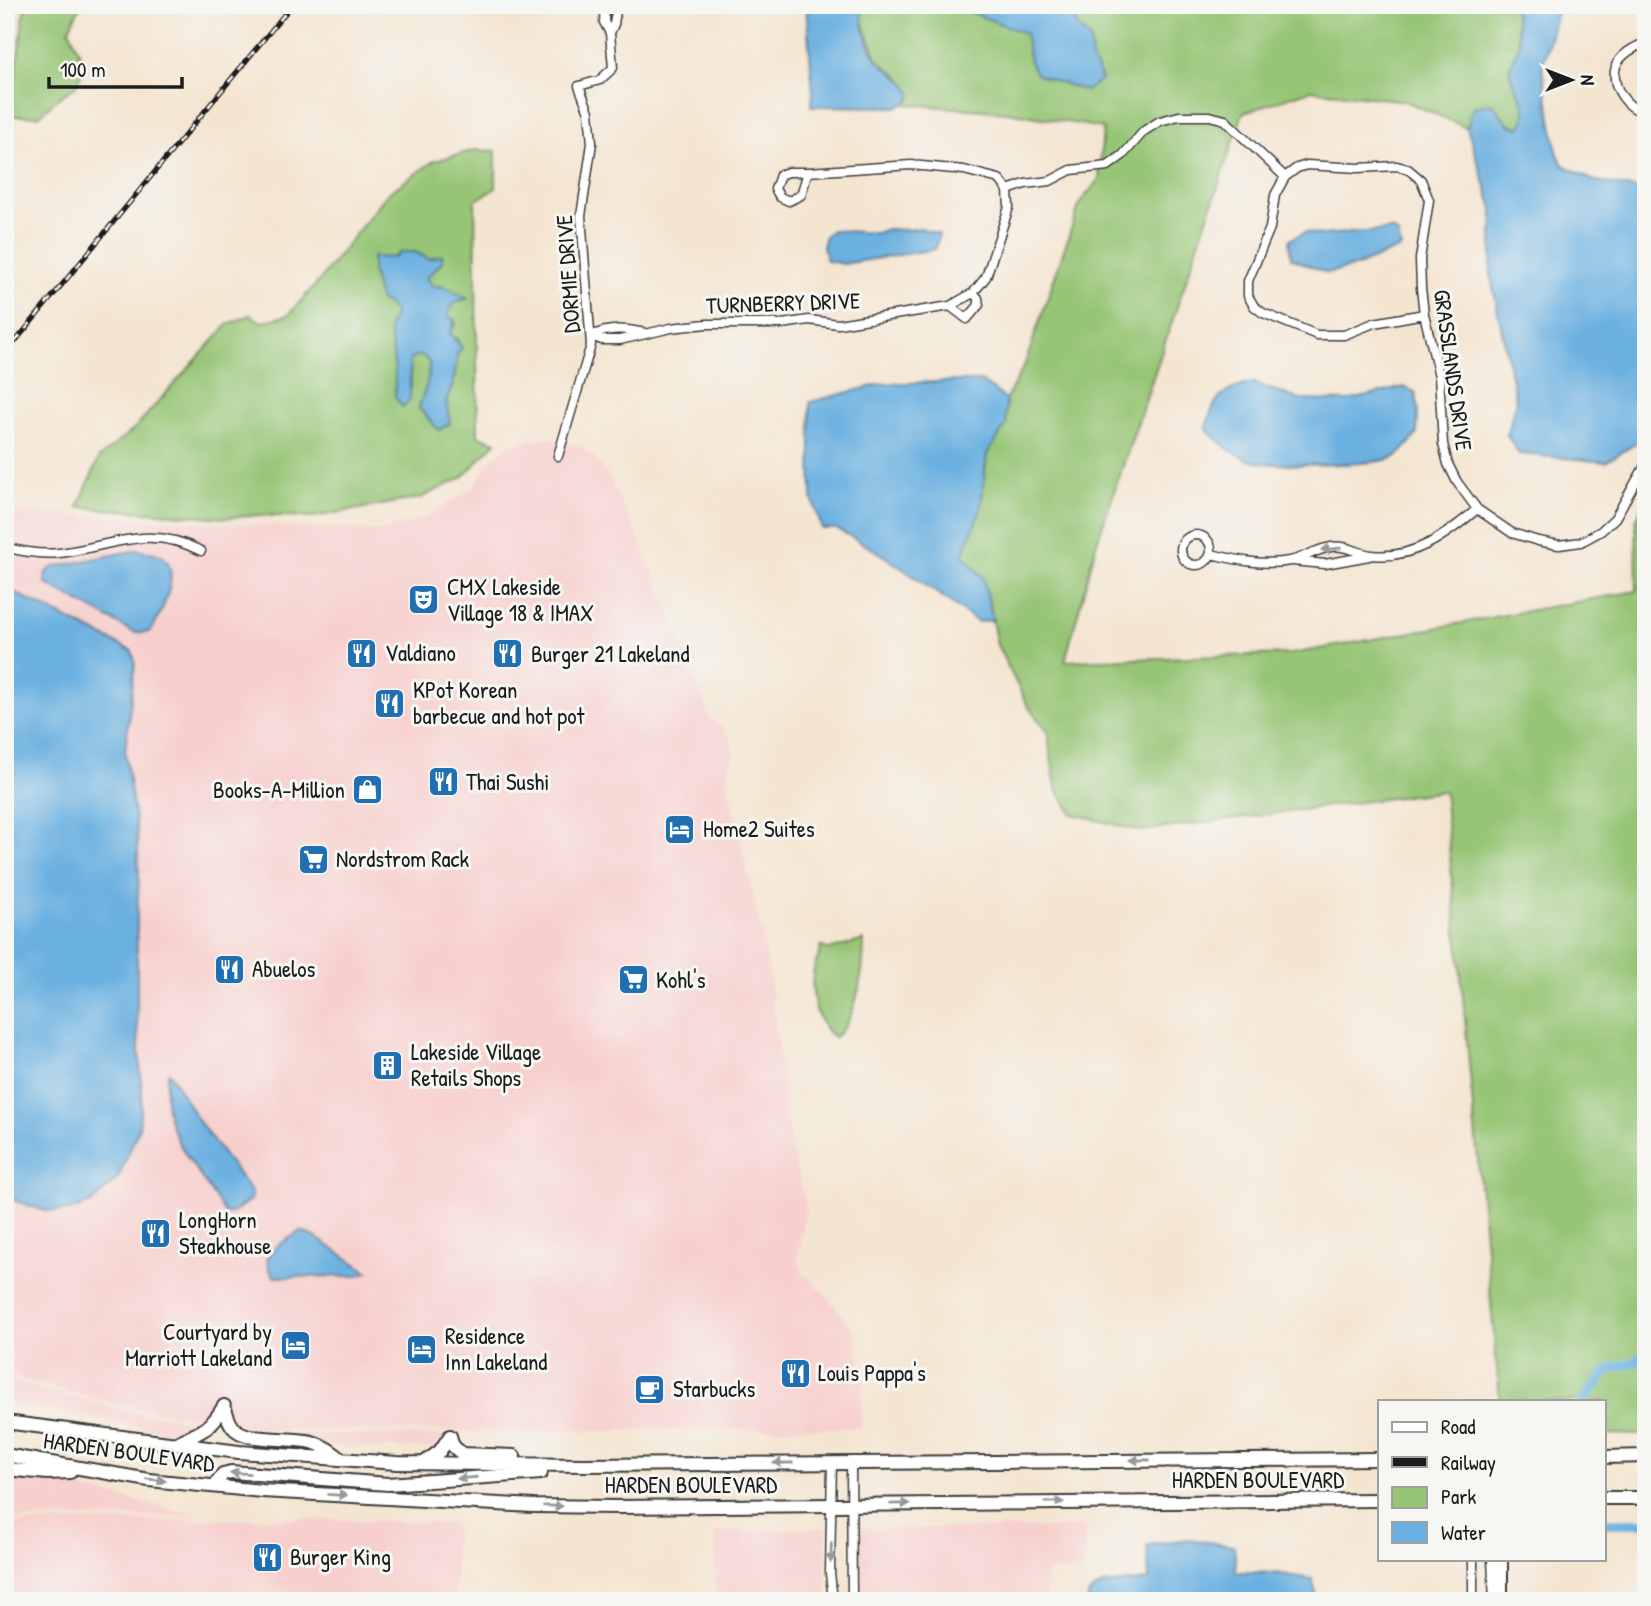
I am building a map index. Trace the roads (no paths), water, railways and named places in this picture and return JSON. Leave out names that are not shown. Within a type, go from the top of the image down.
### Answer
[{"type":"main road","points":[[5,25],[9,5]]},
{"type":"main road","points":[[174,1444],[214,1423],[224,1406],[237,1431],[270,1438],[311,1441],[329,1449],[340,1459]]},
{"type":"main road","name":"HARDEN BOULEVARD","points":[[5,1422],[239,1452],[424,1463],[583,1465],[1378,1459]]},
{"type":"main road","points":[[424,1463],[440,1451],[450,1436],[453,1446],[462,1454],[561,1457],[583,1465]]},
{"type":"main road","name":"HARDEN BOULEVARD","points":[[5,1455],[149,1480],[262,1491],[534,1506],[1378,1500]]},
{"type":"main road","points":[[1606,1457],[1646,1457]]},
{"type":"main road","points":[[214,1486],[223,1474],[231,1472],[388,1484],[530,1473],[619,1471],[657,1464]]},
{"type":"main road","points":[[5,1469],[48,1473],[99,1471]]},
{"type":"main road","points":[[1606,1498],[1646,1498]]},
{"type":"main road","points":[[1501,1560],[1501,1601]]},
{"type":"street","points":[[605,5],[604,22],[610,33]]},
{"type":"street","points":[[610,33],[617,5]]},
{"type":"street","name":"DORMIE DRIVE","points":[[558,456],[588,362],[591,336],[581,216],[592,143],[589,112],[579,86],[600,80],[613,68],[610,33]]},
{"type":"street","points":[[1646,43],[1627,53],[1616,67],[1616,82],[1624,101],[1634,109],[1646,112]]},
{"type":"street","points":[[808,172],[803,191],[798,198],[789,201],[777,193],[777,179],[784,173],[884,165],[936,167],[991,176],[999,179],[1008,190],[1025,184],[1050,181],[1071,170],[1108,166],[1123,155],[1143,131],[1160,121],[1179,116],[1210,116],[1225,120],[1285,177],[1275,195],[1270,228],[1248,281],[1248,296],[1254,306],[1263,313],[1317,335],[1344,335],[1374,323],[1424,314]]},
{"type":"street","name":"GRASSLANDS DRIVE","points":[[1285,177],[1297,168],[1307,165],[1358,168],[1397,166],[1408,169],[1421,180],[1429,200],[1420,260],[1424,314],[1437,361],[1443,444],[1448,464],[1466,497],[1477,509],[1503,528],[1525,537],[1559,545],[1581,542],[1601,531],[1615,518],[1646,464]]},
{"type":"street","name":"TURNBERRY DRIVE","points":[[591,336],[602,340],[620,340],[706,324],[782,324],[809,320],[838,324],[950,306],[973,293],[990,269],[1009,207],[1008,190]]},
{"type":"street","points":[[950,306],[967,319],[979,305],[978,298],[973,293]]},
{"type":"street","points":[[1211,554],[1254,562],[1325,564],[1407,551],[1432,543],[1477,509]]},
{"type":"street","points":[[5,547],[40,554],[60,553],[118,540],[149,538],[178,540],[201,551]]},
{"type":"street","points":[[1291,561],[1333,546],[1372,555]]},
{"type":"street","points":[[832,1462],[830,1573],[833,1601]]},
{"type":"street","points":[[851,1462],[852,1601]]},
{"type":"street","points":[[1473,1560],[1473,1601]]},
{"type":"street","points":[[1492,1560],[1494,1601]]},
{"type":"water","points":[[806,5],[862,5],[864,26],[874,54],[882,65],[907,85],[912,97],[905,104],[896,107],[811,106],[813,94]]},
{"type":"water","points":[[933,5],[1067,5],[1078,27],[1090,39],[1092,60],[1102,79],[1086,91],[1037,75],[1030,62],[1025,33],[970,12]]},
{"type":"water","points":[[1514,5],[1559,5],[1542,68],[1557,152],[1563,165],[1592,180],[1646,191],[1646,327],[1643,371],[1646,419],[1638,442],[1606,462],[1519,454],[1507,435],[1516,401],[1491,277],[1493,209],[1467,128],[1473,107],[1492,103],[1509,125],[1520,128],[1524,119],[1524,105],[1510,71],[1519,45]]},
{"type":"water","points":[[920,228],[939,234],[935,249],[843,264],[827,261],[823,248],[824,238],[832,230],[876,233],[887,229]]},
{"type":"water","points":[[1392,230],[1398,234],[1401,248],[1357,266],[1327,273],[1291,258],[1289,240],[1305,232],[1322,235]]},
{"type":"water","points":[[401,252],[415,252],[429,259],[442,255],[442,262],[426,278],[432,286],[446,287],[467,298],[455,302],[447,316],[455,320],[450,334],[462,347],[458,353],[453,383],[446,402],[450,423],[439,430],[419,408],[429,368],[429,362],[423,356],[410,360],[410,400],[402,407],[395,396],[395,369],[389,327],[395,313],[386,303],[380,301],[372,272],[372,257],[393,258]]},
{"type":"water","points":[[981,381],[1006,399],[1006,425],[987,454],[981,508],[963,555],[983,577],[993,620],[978,622],[883,555],[837,529],[822,529],[812,498],[810,402],[881,384]]},
{"type":"water","points":[[1254,383],[1301,400],[1347,401],[1404,387],[1415,392],[1418,409],[1417,434],[1398,455],[1384,460],[1346,464],[1299,464],[1249,460],[1225,447],[1206,428],[1212,408],[1221,396],[1234,388]]},
{"type":"water","points":[[137,550],[160,555],[167,561],[170,570],[168,593],[149,632],[135,633],[45,583],[46,572],[54,567]]},
{"type":"water","points":[[5,588],[132,651],[135,662],[125,753],[137,833],[139,876],[137,1021],[142,1094],[139,1128],[118,1178],[92,1203],[69,1211],[45,1211],[5,1197]]},
{"type":"water","points":[[169,1072],[198,1120],[252,1193],[251,1199],[234,1212],[225,1214],[178,1142],[167,1110],[166,1084]]},
{"type":"water","points":[[300,1231],[315,1237],[368,1272],[355,1276],[275,1277],[267,1262],[272,1250]]},
{"type":"water","points":[[1188,1539],[1234,1546],[1236,1572],[1275,1573],[1312,1579],[1318,1601],[1087,1601],[1089,1593],[1103,1585],[1149,1580],[1147,1545]]},
{"type":"waterway","points":[[1584,1400],[1609,1369],[1636,1362],[1646,1354]]},
{"type":"waterway","points":[[1606,1523],[1646,1523]]},
{"type":"railway","points":[[5,354],[292,5]]},
{"type":"place","name":"CMX Lakeside Village 18 & IMAX","points":[[424,600]]},
{"type":"place","name":"Valdiano","points":[[362,653]]},
{"type":"place","name":"Burger 21 Lakeland","points":[[508,654]]},
{"type":"place","name":"KPot Korean barbecue and hot pot","points":[[390,703]]},
{"type":"place","name":"Thai Sushi","points":[[443,782]]},
{"type":"place","name":"Books-A-Million","points":[[368,790]]},
{"type":"place","name":"Home2 Suites","points":[[680,829]]},
{"type":"place","name":"Nordstrom Rack","points":[[313,859]]},
{"type":"place","name":"Abuelos","points":[[229,969]]},
{"type":"place","name":"Kohl's","points":[[633,980]]},
{"type":"place","name":"Lakeside Village Retails Shops","points":[[388,1065]]},
{"type":"place","name":"LongHorn Steakhouse","points":[[156,1233]]},
{"type":"place","name":"Courtyard by Marriott Lakeland","points":[[295,1345]]},
{"type":"place","name":"Residence Inn Lakeland","points":[[422,1349]]},
{"type":"place","name":"Louis Pappa's","points":[[795,1373]]},
{"type":"place","name":"Starbucks","points":[[650,1389]]},
{"type":"place","name":"Burger King","points":[[267,1557]]}]
